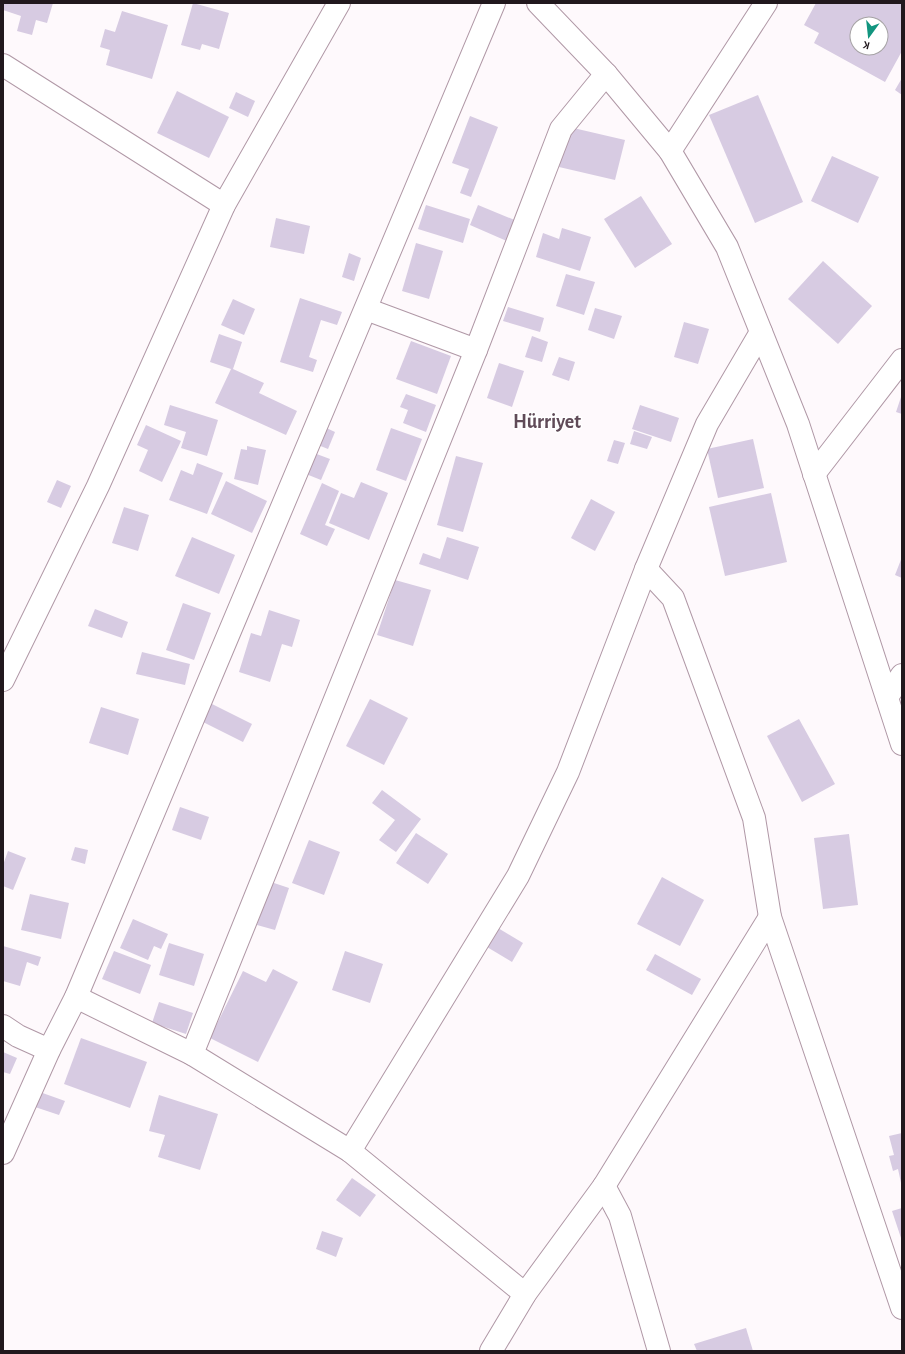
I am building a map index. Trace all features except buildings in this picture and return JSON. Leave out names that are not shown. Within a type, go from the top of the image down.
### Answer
[{"type":"street","points":[[3,680],[98,486],[224,206],[339,3]]},
{"type":"street","points":[[3,1153],[48,1050],[76,997],[494,3]]},
{"type":"street","points":[[538,3],[606,74],[670,151],[728,247],[798,424],[902,744]]},
{"type":"street","points":[[670,151],[766,3]]},
{"type":"street","points":[[3,65],[224,206]]},
{"type":"street","points":[[192,1054],[476,350],[561,129],[606,74]]},
{"type":"street","points":[[366,309],[476,350]]},
{"type":"street","points":[[350,1151],[518,876],[568,772],[646,569],[707,424],[761,332]]},
{"type":"street","points":[[814,474],[902,360]]},
{"type":"street","points":[[646,569],[673,598],[754,818],[770,917],[902,1308]]},
{"type":"street","points":[[887,697],[902,675]]},
{"type":"street","points":[[491,1351],[525,1294],[604,1186],[770,917]]},
{"type":"street","points":[[76,997],[192,1054],[350,1151],[525,1294]]},
{"type":"street","points":[[3,1026],[18,1036],[48,1050]]},
{"type":"street","points":[[604,1186],[620,1216],[659,1351]]},
{"type":"district","name":"Hürriyet","points":[[547,421]]}]
